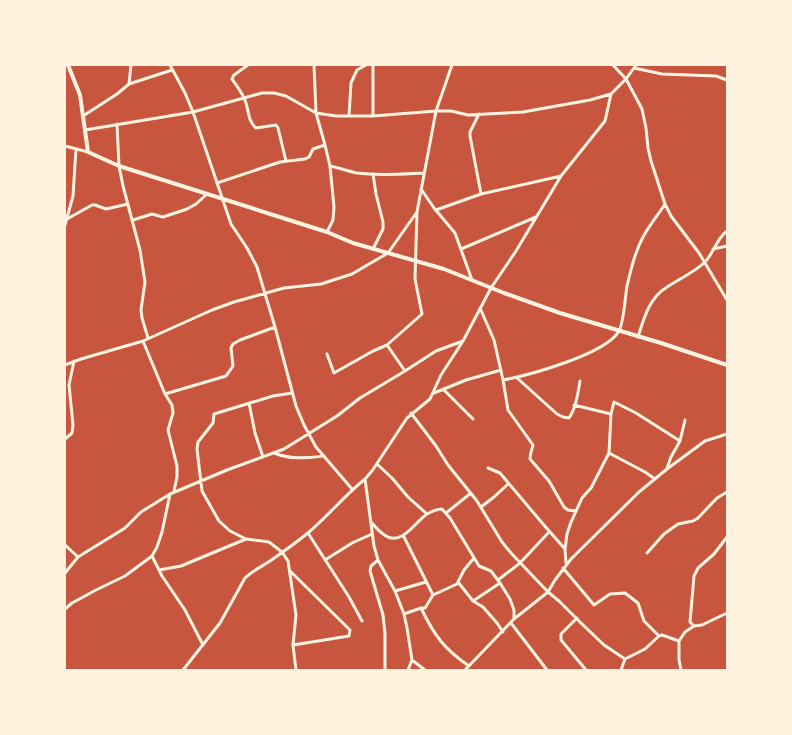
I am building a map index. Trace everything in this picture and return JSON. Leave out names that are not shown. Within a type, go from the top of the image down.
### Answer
[{"type":"street","points":[[68,65],[80,95],[88,152]]},
{"type":"street","points":[[129,84],[131,65]]},
{"type":"street","points":[[170,65],[186,93],[231,224],[252,256],[257,267],[296,406],[316,447],[352,489]]},
{"type":"street","points":[[248,65],[234,75],[232,79],[244,98],[251,122],[254,126],[256,128],[276,125],[278,128],[286,161]]},
{"type":"street","points":[[314,65],[316,112],[330,166],[334,207],[333,220],[327,232]]},
{"type":"street","points":[[349,116],[351,83],[357,70],[366,65]]},
{"type":"street","points":[[373,65],[373,116]]},
{"type":"street","points":[[327,354],[334,373],[373,351],[387,345],[422,314],[416,289],[415,261],[417,212],[436,111],[452,65]]},
{"type":"street","points":[[613,65],[626,79],[642,109],[645,118],[649,154],[665,204],[675,221],[705,263],[727,300]]},
{"type":"street","points":[[85,130],[193,112],[244,98],[274,93],[286,96],[316,112],[336,116],[373,116],[436,111],[468,115],[523,112],[590,100],[610,94],[626,79],[636,65]]},
{"type":"street","points":[[634,68],[662,74],[716,76],[727,80]]},
{"type":"street","points":[[83,116],[117,94],[129,84],[172,70]]},
{"type":"street","points":[[183,670],[220,623],[245,578],[308,533],[352,489],[365,479],[377,464],[407,418],[428,402],[434,393],[441,375],[463,341],[491,288],[516,251],[561,176],[605,121],[610,94]]},
{"type":"street","points":[[479,114],[470,132],[470,136],[481,194]]},
{"type":"street","points":[[117,124],[119,166],[140,250],[145,282],[141,310],[148,338]]},
{"type":"street","points":[[217,183],[265,166],[309,158],[313,149],[325,145]]},
{"type":"street","points":[[65,146],[88,152],[119,166],[222,200],[327,232],[353,243],[444,269],[560,313],[638,336],[727,365]]},
{"type":"street","points":[[65,225],[72,196],[76,149]]},
{"type":"street","points":[[330,166],[358,173],[392,175],[424,173]]},
{"type":"street","points":[[372,174],[383,222],[383,229],[373,249]]},
{"type":"street","points":[[436,210],[481,194],[561,176]]},
{"type":"street","points":[[421,189],[436,210],[451,227],[472,280]]},
{"type":"street","points":[[132,220],[152,214],[162,217],[186,209],[196,204],[207,194]]},
{"type":"street","points":[[67,219],[95,204],[106,209],[128,204]]},
{"type":"street","points":[[503,380],[590,354],[607,344],[619,331],[627,286],[636,253],[644,235],[665,204]]},
{"type":"street","points":[[65,365],[143,341],[212,310],[284,288],[321,284],[352,274],[388,253],[417,212]]},
{"type":"street","points":[[461,249],[536,217]]},
{"type":"street","points":[[638,336],[647,309],[658,294],[666,287],[705,263],[713,249],[727,231]]},
{"type":"street","points":[[713,249],[727,246]]},
{"type":"street","points":[[480,308],[492,334],[501,370],[508,410],[533,445],[530,459],[549,482],[564,507],[568,510],[576,511]]},
{"type":"street","points":[[165,394],[225,377],[233,366],[231,348],[233,344],[275,327]]},
{"type":"street","points":[[143,341],[165,394],[172,406],[173,413],[168,430],[177,466],[177,477],[174,492]]},
{"type":"street","points":[[65,573],[78,557],[125,528],[141,512],[170,494],[201,480],[284,449],[337,416],[360,398],[405,372],[436,351],[463,341]]},
{"type":"street","points":[[387,345],[405,372]]},
{"type":"street","points":[[65,439],[72,433],[73,425],[69,385],[74,361]]},
{"type":"street","points":[[434,393],[466,380],[501,370]]},
{"type":"street","points":[[516,377],[557,414],[569,418],[572,414],[580,381]]},
{"type":"street","points":[[443,389],[472,419]]},
{"type":"street","points":[[292,393],[273,396],[214,414],[213,423],[198,442],[197,449],[202,491],[219,521],[230,531],[246,539],[269,542],[282,552],[288,560],[296,616],[293,645],[296,670]]},
{"type":"street","points":[[659,636],[644,621],[638,603],[625,593],[610,594],[594,605],[564,566],[565,549],[567,534],[576,511],[582,498],[591,488],[608,453],[611,414],[614,402],[636,413],[680,441]]},
{"type":"street","points":[[249,403],[255,433],[263,457]]},
{"type":"street","points":[[574,405],[611,414]]},
{"type":"street","points":[[411,414],[481,507],[502,542],[520,563],[604,645],[625,659]]},
{"type":"street","points":[[667,469],[671,457],[680,441],[685,420]]},
{"type":"street","points":[[465,670],[514,619],[548,592],[564,566],[624,506],[667,469],[705,441],[727,434]]},
{"type":"street","points":[[274,453],[296,459],[324,456]]},
{"type":"street","points":[[608,453],[645,472],[655,479]]},
{"type":"street","points":[[377,464],[427,514]]},
{"type":"street","points":[[488,468],[500,473],[565,549]]},
{"type":"street","points":[[365,479],[372,524],[372,534],[378,560],[395,591],[404,614],[412,660],[408,670]]},
{"type":"street","points":[[481,507],[508,484]]},
{"type":"street","points":[[647,553],[664,534],[678,524],[693,521],[698,518],[717,498],[727,492]]},
{"type":"street","points":[[446,513],[471,493]]},
{"type":"street","points":[[65,610],[72,603],[125,576],[152,556],[162,532],[170,494]]},
{"type":"street","points":[[372,524],[388,537],[392,538],[403,535],[427,514],[442,509],[480,567],[492,571],[499,581],[510,599],[514,610],[514,619]]},
{"type":"street","points":[[473,601],[520,563],[550,532]]},
{"type":"street","points":[[308,533],[349,597],[362,621]]},
{"type":"street","points":[[325,560],[352,542],[372,534]]},
{"type":"street","points":[[403,535],[433,596]]},
{"type":"street","points":[[694,626],[690,622],[694,576],[698,568],[714,554],[727,537]]},
{"type":"street","points":[[159,570],[181,566],[246,539]]},
{"type":"street","points":[[65,545],[78,557]]},
{"type":"street","points":[[152,556],[159,570],[185,610],[203,645]]},
{"type":"street","points":[[404,614],[425,608],[433,596],[456,585],[464,570],[474,558]]},
{"type":"street","points":[[378,560],[371,566],[370,571],[383,615],[385,634],[385,670]]},
{"type":"street","points":[[290,571],[350,630],[349,636],[293,645]]},
{"type":"street","points":[[395,591],[426,582]]},
{"type":"street","points":[[458,582],[473,601],[483,607],[503,632]]},
{"type":"street","points":[[421,608],[432,630],[446,649],[469,666]]},
{"type":"street","points":[[682,670],[679,660],[679,641],[685,632],[694,626],[702,626],[727,613]]},
{"type":"street","points":[[577,618],[561,634],[561,640],[586,670]]},
{"type":"street","points":[[511,623],[547,670]]},
{"type":"street","points":[[621,670],[625,659],[645,649],[659,636],[662,635],[679,641]]},
{"type":"street","points":[[412,660],[425,670]]}]
